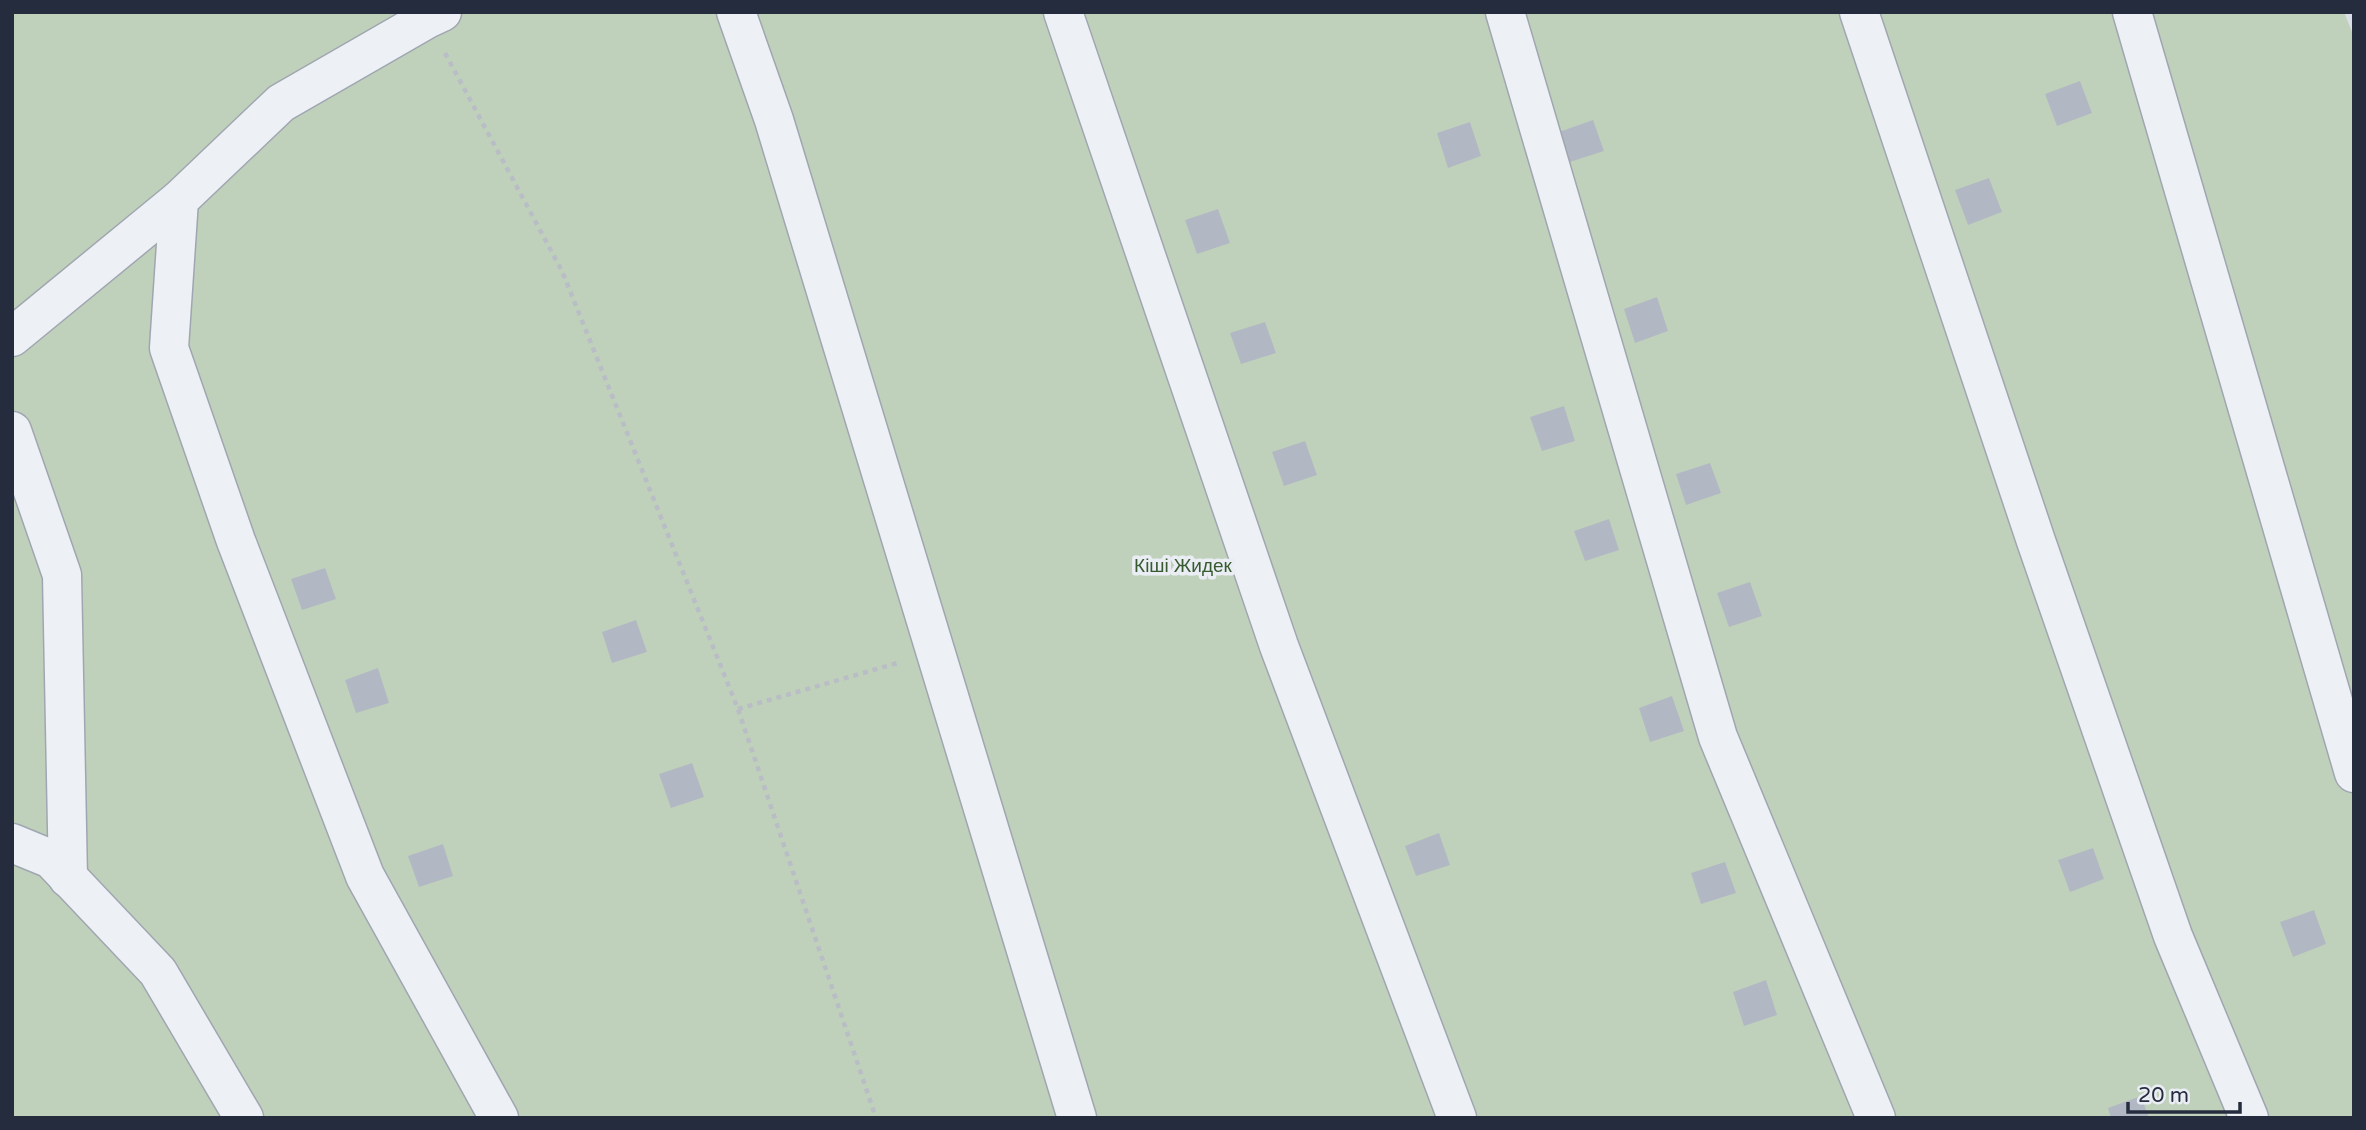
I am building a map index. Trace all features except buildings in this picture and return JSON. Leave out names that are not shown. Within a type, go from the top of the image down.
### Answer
[{"type":"street","points":[[736,12],[774,120],[1077,1118]]},
{"type":"street","points":[[1063,12],[1279,646],[1457,1118]]},
{"type":"street","points":[[1505,12],[1718,737],[1875,1118]]},
{"type":"street","points":[[1860,12],[2032,528],[2173,936],[2249,1118]]},
{"type":"street","points":[[2132,12],[2354,773]]},
{"type":"street","points":[[12,337],[179,200],[281,103],[435,15]]},
{"type":"street","points":[[179,200],[169,348],[236,541],[365,876],[499,1118]]},
{"type":"street","points":[[12,431],[62,575],[68,878]]},
{"type":"street","points":[[12,843],[51,859],[158,972],[244,1118]]},
{"type":"path","points":[[435,15],[562,271],[738,709],[876,1118]]},
{"type":"path","points":[[738,709],[935,652]]},
{"type":"green space","name":"Кіші Жидек","points":[[12,12],[2344,12],[2354,37],[2354,1118],[12,1118]]}]
